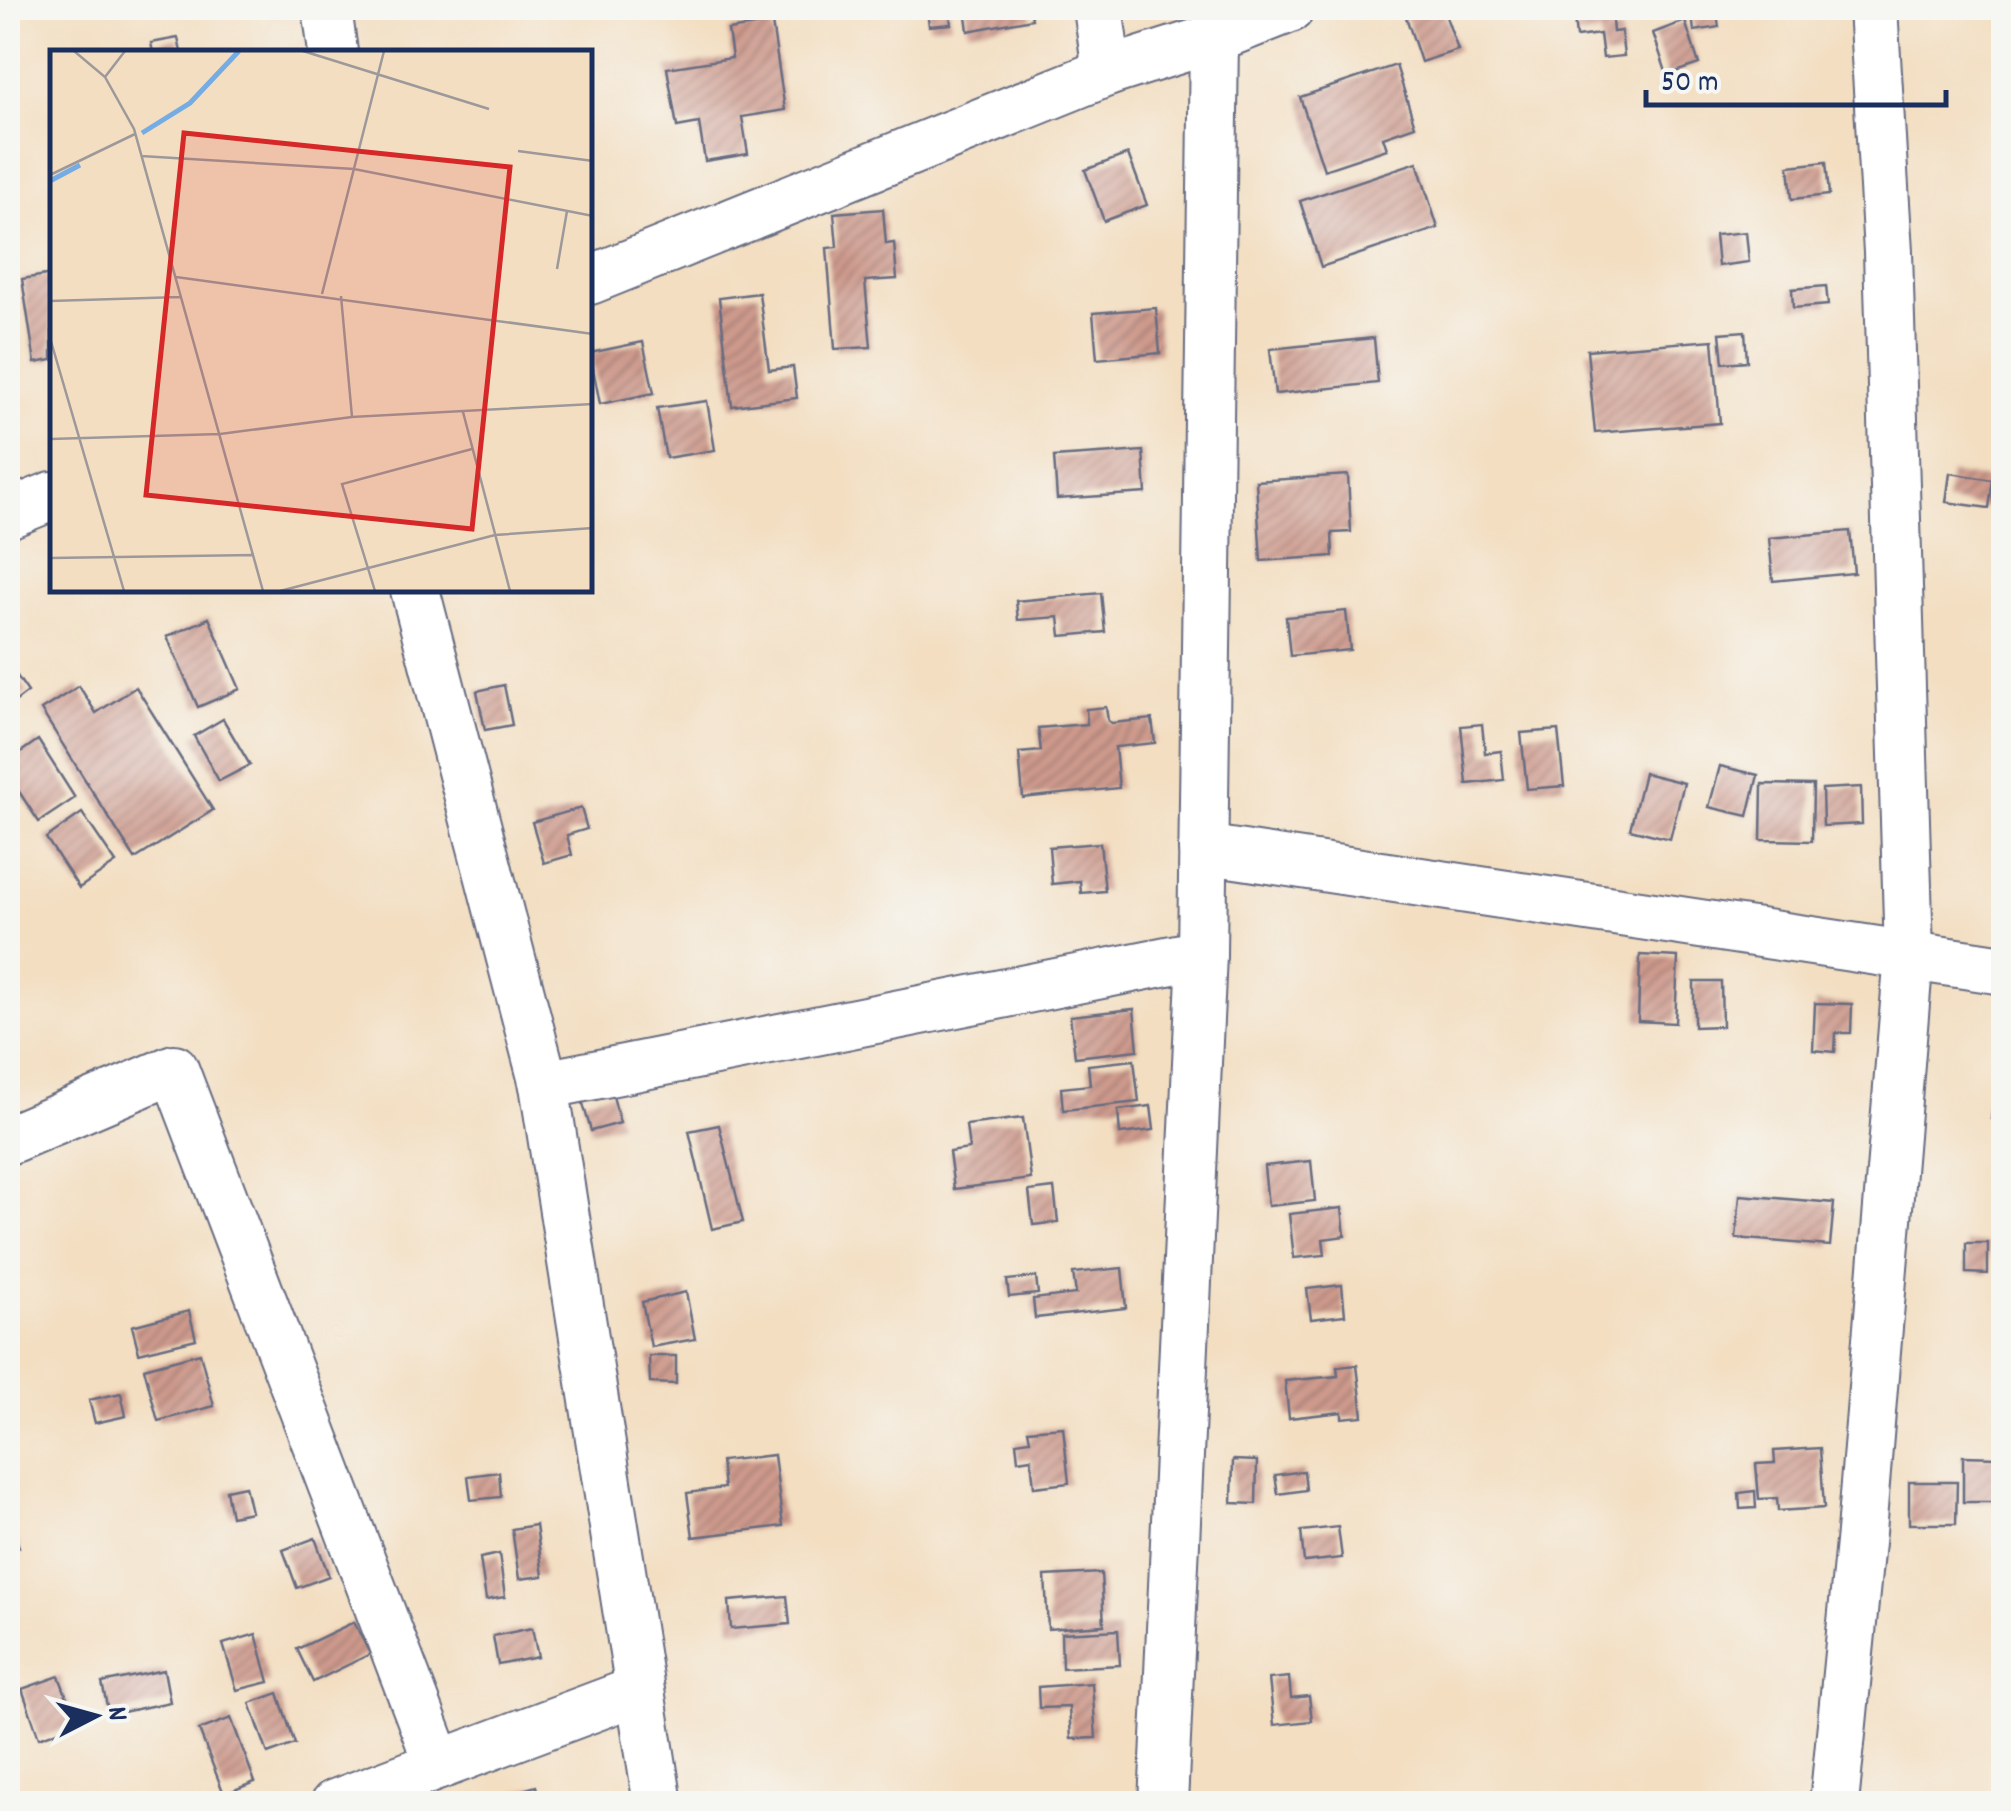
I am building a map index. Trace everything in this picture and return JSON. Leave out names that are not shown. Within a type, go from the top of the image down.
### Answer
[{"type":"street","points":[[327,8],[333,50]]},
{"type":"street","points":[[1098,8],[1107,72]]},
{"type":"street","points":[[592,279],[1107,72],[1214,38],[1290,8]]},
{"type":"street","points":[[1834,1804],[1861,1532],[1908,955],[1888,252],[1873,8]]},
{"type":"street","points":[[1163,1804],[1202,954],[1214,38]]},
{"type":"street","points":[[8,514],[50,497]]},
{"type":"street","points":[[416,592],[544,1086],[658,1804]]},
{"type":"street","points":[[1203,849],[2004,970]]},
{"type":"street","points":[[544,1086],[1202,954]]},
{"type":"street","points":[[8,1140],[174,1068],[439,1765]]},
{"type":"street","points":[[335,1804],[639,1690]]},
{"type":"building","points":[[927,8],[949,8],[951,24],[929,26]]},
{"type":"building","points":[[965,8],[1030,8],[1032,19],[968,31]]},
{"type":"building","points":[[1403,8],[1443,8],[1458,50],[1421,62]]},
{"type":"building","points":[[1573,8],[1611,8],[1613,32],[1621,31],[1624,56],[1603,58],[1600,34],[1576,37]]},
{"type":"building","points":[[1691,8],[1716,8],[1719,27],[1694,31]]},
{"type":"building","points":[[1685,21],[1699,64],[1667,75],[1653,33]]},
{"type":"building","points":[[772,23],[785,110],[742,117],[748,154],[705,161],[699,123],[677,127],[667,68],[732,58],[728,30]]},
{"type":"building","points":[[178,38],[181,50],[153,50],[151,43]]},
{"type":"building","points":[[1396,65],[1415,126],[1383,137],[1387,149],[1324,170],[1300,97]]},
{"type":"building","points":[[1128,154],[1147,205],[1104,221],[1085,170]]},
{"type":"building","points":[[1417,162],[1438,228],[1321,267],[1300,201]]},
{"type":"building","points":[[1826,162],[1829,195],[1792,199],[1789,166]]},
{"type":"building","points":[[883,209],[886,244],[894,243],[897,279],[865,281],[871,347],[835,349],[827,248],[837,247],[834,213]]},
{"type":"building","points":[[1746,232],[1749,262],[1718,266],[1715,235]]},
{"type":"building","points":[[50,274],[50,360],[35,363],[22,279]]},
{"type":"building","points":[[1826,286],[1828,305],[1793,308],[1792,289]]},
{"type":"building","points":[[759,293],[769,370],[793,367],[797,398],[732,406],[719,298]]},
{"type":"building","points":[[1156,308],[1160,353],[1097,359],[1093,313]]},
{"type":"building","points":[[1745,331],[1747,361],[1723,363],[1720,333]]},
{"type":"building","points":[[1374,338],[1378,383],[1275,394],[1270,349]]},
{"type":"building","points":[[1713,340],[1720,423],[1595,433],[1587,350]]},
{"type":"building","points":[[643,342],[654,393],[600,404],[592,353]]},
{"type":"building","points":[[707,401],[715,450],[666,458],[657,408]]},
{"type":"building","points":[[1143,451],[1146,493],[1057,499],[1054,457]]},
{"type":"building","points":[[1950,473],[1993,480],[1989,508],[1946,502]]},
{"type":"building","points":[[1348,475],[1351,532],[1332,533],[1333,556],[1261,561],[1256,481]]},
{"type":"building","points":[[1850,531],[1854,573],[1773,581],[1769,538]]},
{"type":"building","points":[[1101,593],[1105,632],[1061,636],[1059,617],[1018,620],[1016,601]]},
{"type":"building","points":[[1346,611],[1350,650],[1290,656],[1286,617]]},
{"type":"building","points":[[209,618],[240,689],[198,707],[167,637]]},
{"type":"building","points":[[8,663],[28,692],[8,707]]},
{"type":"building","points":[[504,685],[512,725],[485,730],[477,691]]},
{"type":"building","points":[[79,686],[96,713],[136,687],[213,810],[135,859],[41,710]]},
{"type":"building","points":[[1106,707],[1108,721],[1112,723],[1152,719],[1155,743],[1115,747],[1119,788],[1023,798],[1019,753],[1041,751],[1038,728],[1087,724],[1086,709]]},
{"type":"building","points":[[223,719],[250,765],[219,781],[194,736]]},
{"type":"building","points":[[1482,724],[1485,753],[1501,751],[1504,780],[1467,784],[1461,726]]},
{"type":"building","points":[[1558,730],[1564,786],[1527,789],[1521,733]]},
{"type":"building","points":[[38,740],[75,798],[39,822],[8,775],[8,761]]},
{"type":"building","points":[[1720,766],[1758,775],[1748,816],[1709,807]]},
{"type":"building","points":[[1644,773],[1684,783],[1670,839],[1630,829]]},
{"type":"building","points":[[1762,784],[1813,785],[1812,841],[1761,840]]},
{"type":"building","points":[[1861,787],[1862,824],[1823,826],[1822,789]]},
{"type":"building","points":[[581,808],[587,829],[567,835],[572,855],[544,863],[532,822]]},
{"type":"building","points":[[82,813],[116,863],[79,888],[46,838]]},
{"type":"building","points":[[1100,843],[1105,891],[1081,893],[1080,881],[1052,884],[1049,847]]},
{"type":"building","points":[[1640,955],[1678,957],[1675,1023],[1638,1021]]},
{"type":"building","points":[[1694,982],[1721,982],[1722,1026],[1694,1027]]},
{"type":"building","points":[[1815,1003],[1852,1004],[1851,1033],[1836,1033],[1835,1052],[1813,1050]]},
{"type":"building","points":[[1134,1009],[1138,1050],[1075,1057],[1070,1016]]},
{"type":"building","points":[[2004,1047],[2004,1122],[1991,1119]]},
{"type":"building","points":[[1134,1060],[1139,1102],[1063,1110],[1061,1088],[1090,1085],[1088,1065]]},
{"type":"building","points":[[612,1092],[620,1123],[591,1131],[582,1100]]},
{"type":"building","points":[[1151,1106],[1154,1130],[1120,1134],[1118,1110]]},
{"type":"building","points":[[1023,1118],[1031,1179],[954,1189],[949,1152],[969,1149],[966,1125]]},
{"type":"building","points":[[719,1125],[743,1222],[712,1229],[689,1131]]},
{"type":"building","points":[[1311,1161],[1315,1201],[1268,1206],[1264,1166]]},
{"type":"building","points":[[1054,1188],[1058,1222],[1033,1225],[1029,1191]]},
{"type":"building","points":[[1740,1195],[1834,1203],[1830,1246],[1736,1238]]},
{"type":"building","points":[[1342,1208],[1345,1236],[1323,1239],[1325,1255],[1294,1258],[1289,1214]]},
{"type":"building","points":[[1966,1243],[1988,1243],[1988,1274],[1966,1273]]},
{"type":"building","points":[[1122,1268],[1126,1308],[1035,1318],[1033,1299],[1076,1294],[1073,1273]]},
{"type":"building","points":[[1036,1277],[1038,1294],[1009,1297],[1007,1280]]},
{"type":"building","points":[[1342,1285],[1345,1315],[1311,1319],[1307,1289]]},
{"type":"building","points":[[686,1292],[695,1339],[651,1347],[642,1302]]},
{"type":"building","points":[[189,1311],[196,1339],[139,1353],[132,1326]]},
{"type":"building","points":[[200,1353],[214,1406],[158,1421],[144,1368]]},
{"type":"building","points":[[649,1356],[676,1356],[676,1384],[650,1383]]},
{"type":"building","points":[[1357,1365],[1363,1416],[1342,1418],[1342,1412],[1289,1418],[1285,1381],[1338,1376],[1337,1367]]},
{"type":"building","points":[[121,1393],[126,1416],[95,1423],[89,1400]]},
{"type":"building","points":[[1063,1427],[1069,1483],[1034,1487],[1031,1458],[1018,1460],[1016,1442],[1030,1440],[1028,1430]]},
{"type":"building","points":[[1820,1448],[1824,1508],[1778,1511],[1777,1498],[1759,1499],[1756,1464],[1775,1463],[1774,1451]]},
{"type":"building","points":[[774,1455],[783,1526],[693,1537],[687,1493],[724,1488],[721,1461]]},
{"type":"building","points":[[1963,1456],[1998,1457],[1998,1502],[1963,1502]]},
{"type":"building","points":[[1233,1460],[1257,1461],[1256,1504],[1232,1503]]},
{"type":"building","points":[[1304,1471],[1306,1490],[1278,1494],[1275,1475]]},
{"type":"building","points":[[499,1472],[501,1497],[471,1500],[468,1476]]},
{"type":"building","points":[[1909,1482],[1957,1482],[1956,1524],[1909,1524]]},
{"type":"building","points":[[245,1486],[251,1512],[231,1516],[226,1490]]},
{"type":"building","points":[[1755,1491],[1756,1508],[1740,1509],[1739,1493]]},
{"type":"building","points":[[8,1513],[19,1547],[8,1550]]},
{"type":"building","points":[[536,1525],[543,1576],[519,1579],[512,1529]]},
{"type":"building","points":[[1338,1527],[1342,1558],[1304,1562],[1301,1531]]},
{"type":"building","points":[[315,1538],[329,1576],[297,1588],[283,1550]]},
{"type":"building","points":[[499,1554],[505,1597],[486,1600],[480,1558]]},
{"type":"building","points":[[1101,1573],[1104,1625],[1048,1629],[1045,1576]]},
{"type":"building","points":[[787,1596],[790,1624],[731,1629],[729,1601]]},
{"type":"building","points":[[354,1622],[370,1654],[313,1682],[297,1649]]},
{"type":"building","points":[[532,1628],[538,1657],[498,1665],[493,1636]]},
{"type":"building","points":[[1118,1630],[1120,1665],[1062,1668],[1061,1633]]},
{"type":"building","points":[[256,1634],[269,1682],[237,1690],[223,1644]]},
{"type":"building","points":[[164,1670],[170,1702],[109,1715],[102,1683]]},
{"type":"building","points":[[59,1676],[77,1724],[39,1738],[22,1689]]},
{"type":"building","points":[[1289,1677],[1291,1698],[1309,1696],[1312,1721],[1274,1725],[1269,1679]]},
{"type":"building","points":[[1092,1683],[1096,1738],[1071,1739],[1069,1707],[1039,1708],[1038,1687]]},
{"type":"building","points":[[278,1693],[295,1744],[268,1754],[250,1703]]},
{"type":"building","points":[[231,1718],[255,1782],[224,1794],[199,1730]]},
{"type":"building","points":[[536,1786],[541,1804],[518,1804],[515,1792]]}]
